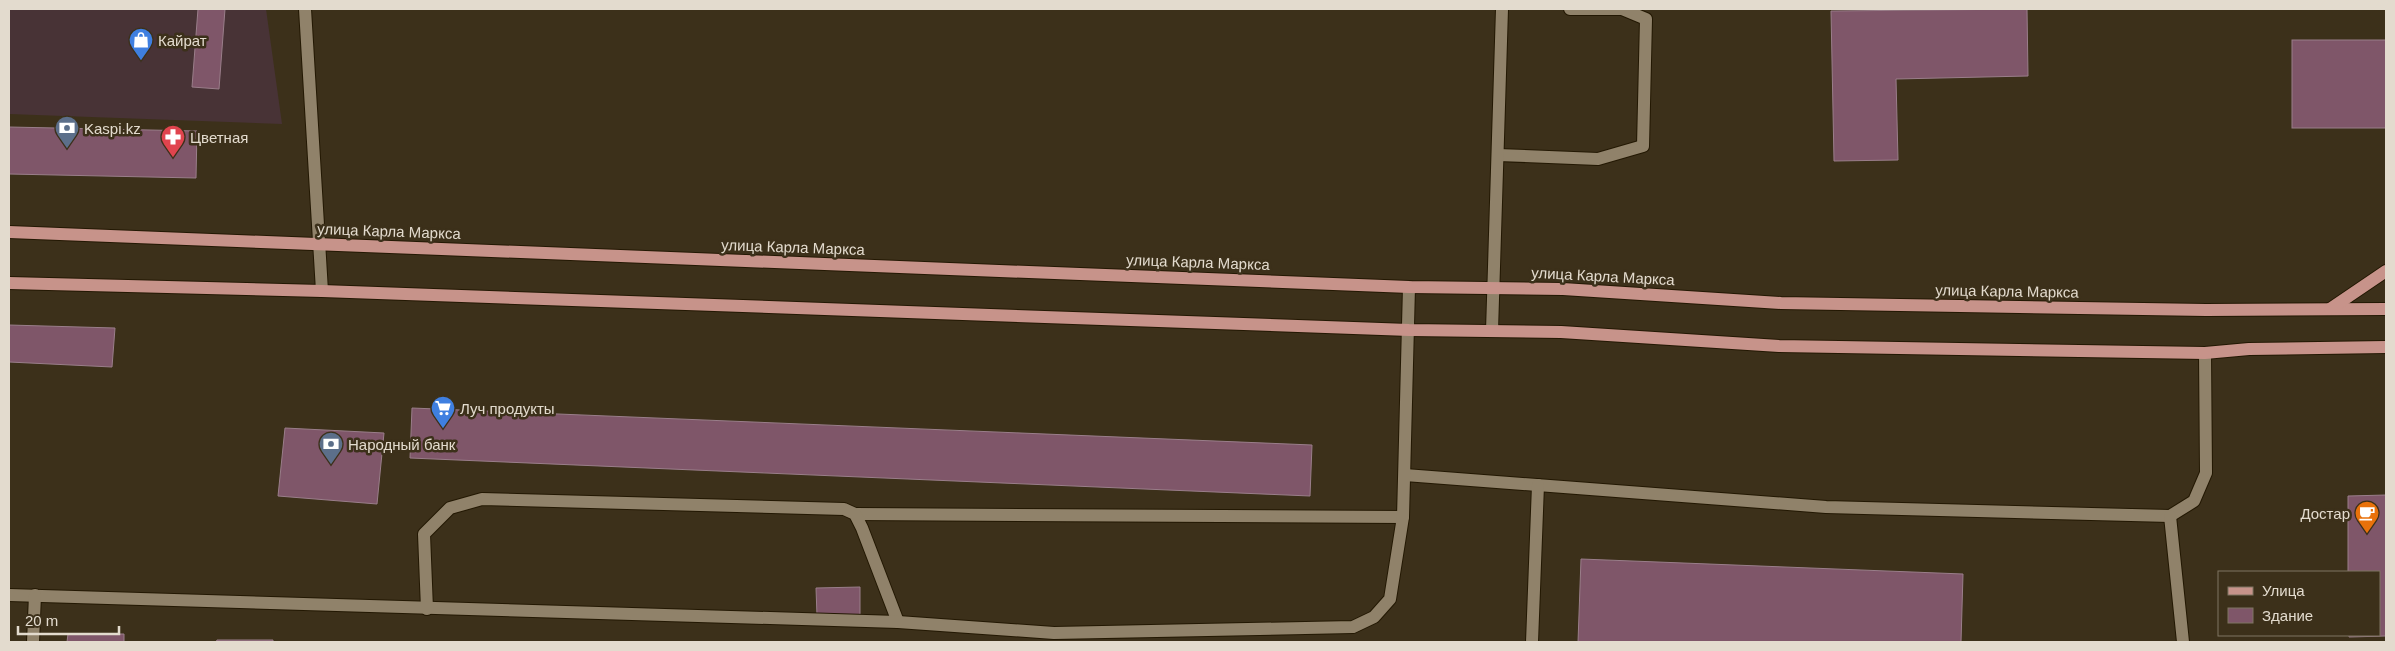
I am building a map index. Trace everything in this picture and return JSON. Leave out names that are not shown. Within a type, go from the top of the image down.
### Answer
[{"type":"main road","name":"улица Карла Маркса","points":[[9,232],[1409,287],[1563,289],[1781,303],[2206,310],[2386,308]]},
{"type":"main road","points":[[2330,309],[2386,270]]},
{"type":"main road","points":[[9,283],[322,291],[1409,330],[1561,332],[1779,346],[2205,353],[2249,349],[2386,347]]},
{"type":"street","points":[[304,9],[322,291]]},
{"type":"street","points":[[1492,331],[1502,9]]},
{"type":"street","points":[[1498,155],[1598,159],[1643,146],[1646,19],[1622,10],[1570,9]]},
{"type":"street","points":[[9,595],[898,622],[1054,637],[1353,628],[1374,617],[1390,599],[1403,518],[1409,287]]},
{"type":"street","points":[[1405,475],[1826,507],[2170,516],[2194,501],[2206,473],[2205,353]]},
{"type":"street","points":[[1532,642],[1538,485]]},
{"type":"street","points":[[427,609],[424,534],[450,508],[482,499],[844,509],[855,514],[1403,518]]},
{"type":"street","points":[[855,514],[898,622]]},
{"type":"street","points":[[2170,516],[2183,642]]},
{"type":"street","points":[[33,642],[35,595]]},
{"type":"shaded area","name":"Кайрат","points":[[9,9],[266,9],[282,124],[9,114]]},
{"type":"building","points":[[198,9],[225,9],[219,89],[192,87]]},
{"type":"building","points":[[2027,9],[2028,76],[1896,79],[1898,160],[1834,161],[1831,11]]},
{"type":"building","points":[[2292,40],[2386,40],[2386,128],[2292,128]]},
{"type":"building","points":[[9,127],[197,131],[196,178],[9,174]]},
{"type":"building","points":[[9,325],[115,328],[112,367],[9,362]]},
{"type":"building","points":[[412,408],[1312,445],[1310,496],[410,458]]},
{"type":"building","name":"Народный банк","points":[[285,428],[384,433],[377,504],[278,496]]},
{"type":"building","name":"Достар","points":[[2386,495],[2386,636],[2349,637],[2380,636],[2380,571],[2348,571],[2348,496]]},
{"type":"building","points":[[1581,559],[1963,574],[1961,642],[1578,642]]},
{"type":"building","points":[[860,587],[860,615],[817,616],[816,588]]},
{"type":"building","points":[[68,634],[124,634],[124,642],[67,642]]},
{"type":"building","points":[[217,640],[273,640],[273,642],[216,642]]},
{"type":"place","name":"Кайрат","points":[[141,61]]},
{"type":"place","name":"Kaspi.kz","points":[[67,149]]},
{"type":"place","name":"Цветная","points":[[173,158]]},
{"type":"place","name":"Луч продукты","points":[[443,429]]},
{"type":"place","name":"Народный банк","points":[[331,465]]},
{"type":"place","name":"Достар","points":[[2367,534]]}]
